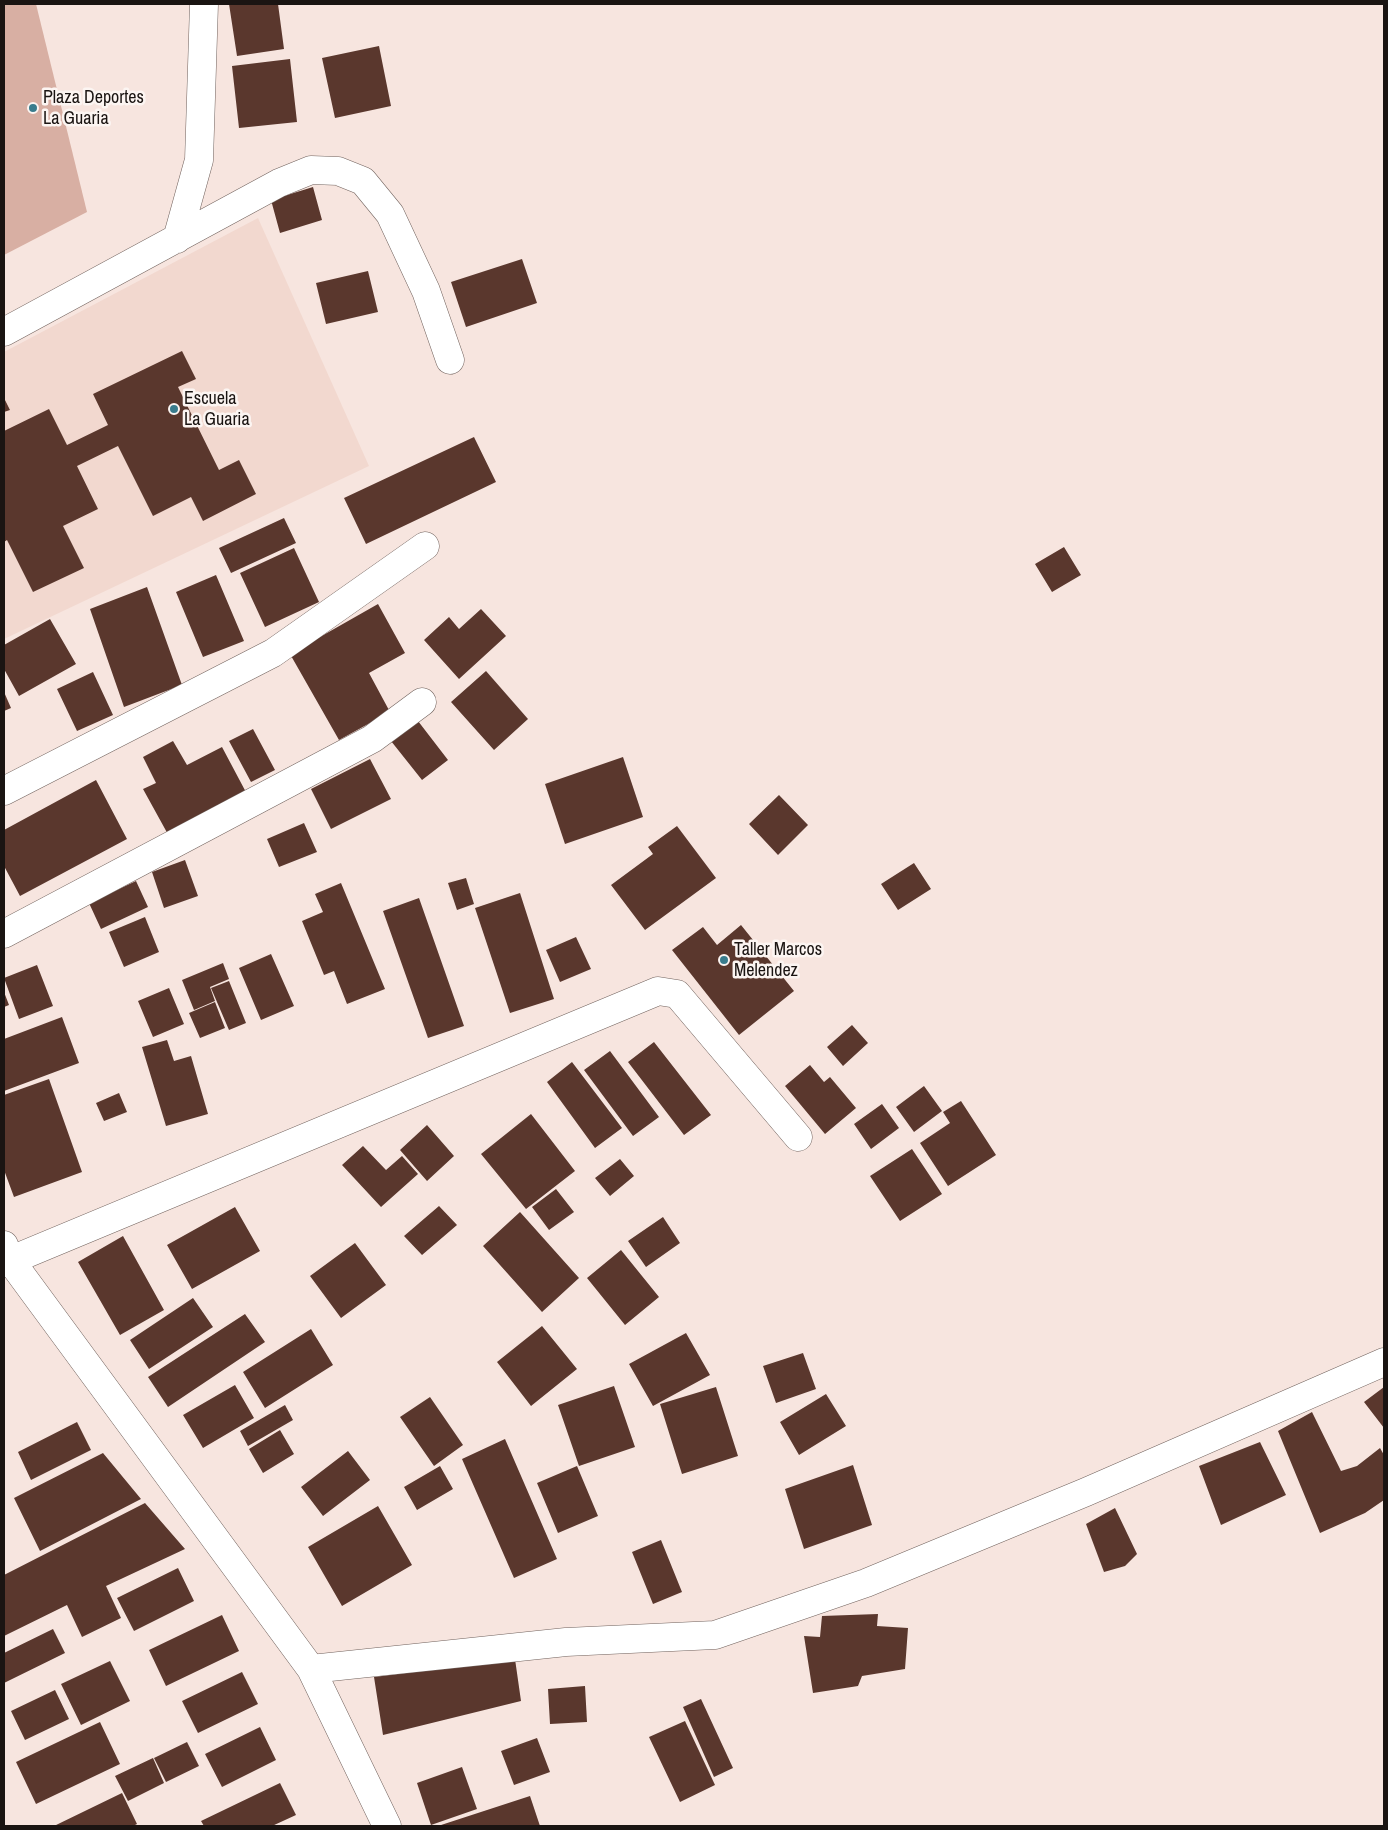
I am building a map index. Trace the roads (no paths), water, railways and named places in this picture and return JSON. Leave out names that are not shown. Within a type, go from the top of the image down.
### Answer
[{"type":"street","points":[[177,239],[199,160],[204,4]]},
{"type":"street","points":[[4,332],[280,183],[311,170],[338,170],[363,181],[390,214],[426,290],[450,360]]},
{"type":"street","points":[[4,791],[273,652],[425,546]]},
{"type":"street","points":[[4,934],[372,739],[422,702]]},
{"type":"street","points":[[387,1826],[311,1669],[6,1256],[658,991],[678,994],[798,1137]]},
{"type":"street","points":[[311,1669],[566,1642],[715,1635],[866,1583],[1086,1492],[1384,1362]]},
{"type":"place","name":"Plaza Deportes La Guaria","points":[[33,108]]},
{"type":"place","name":"Escuela La Guaria","points":[[174,409]]},
{"type":"place","name":"Taller Marcos Melendez","points":[[724,960]]}]
